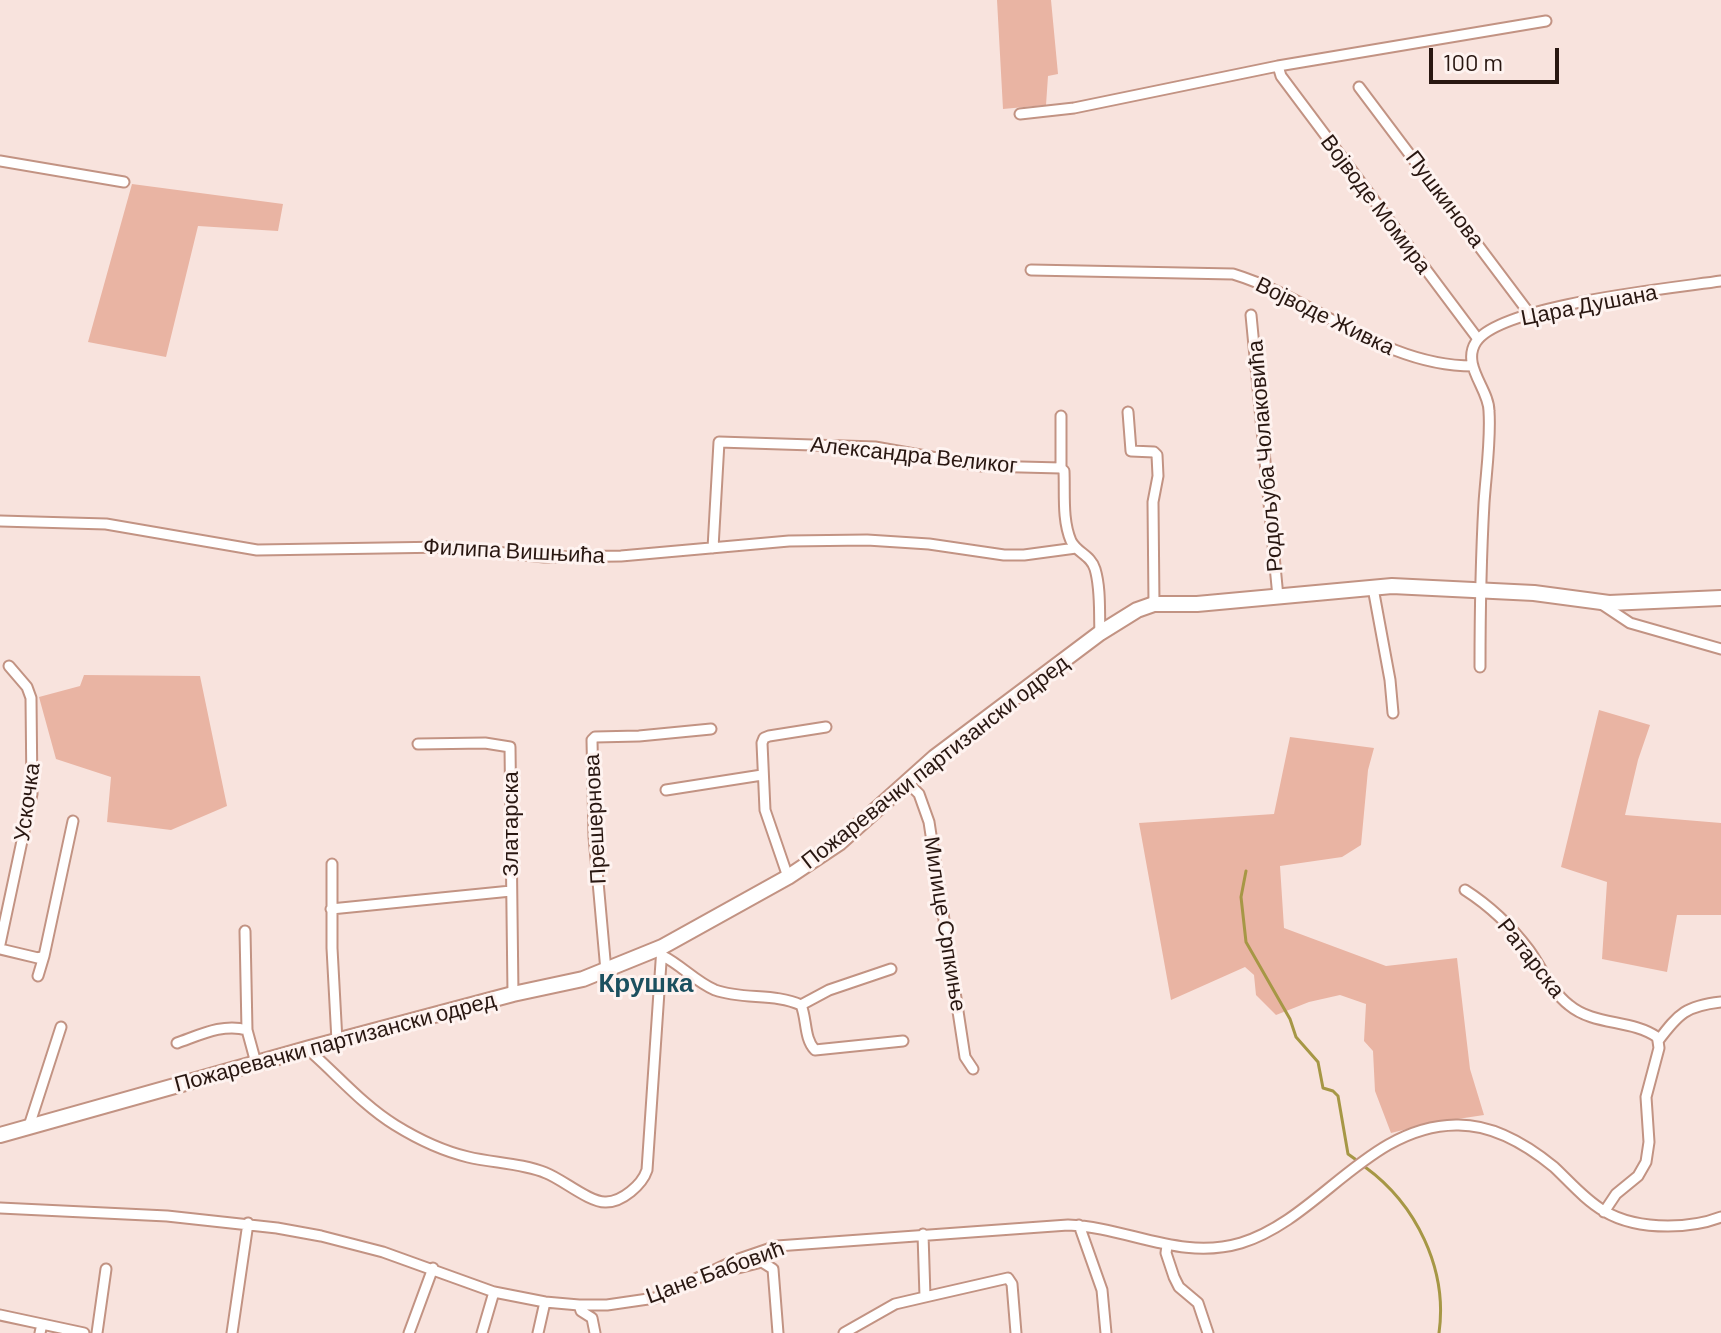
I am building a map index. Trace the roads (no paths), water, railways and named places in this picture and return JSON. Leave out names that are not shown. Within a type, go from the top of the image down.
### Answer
[{"type":"street","points":[[1020,114],[1074,108],[1278,66],[1546,21]]},
{"type":"street","name":"Војводе Момира","points":[[1278,66],[1281,76],[1337,153],[1478,339]]},
{"type":"street","name":"Пушкинова","points":[[1359,87],[1529,313]]},
{"type":"street","points":[[0,161],[124,182]]},
{"type":"street","name":"Војводе Живка","points":[[1031,270],[1233,274],[1259,282],[1334,323],[1397,351],[1431,362],[1473,366]]},
{"type":"street","name":"Цара Душана","points":[[1478,339],[1529,313],[1721,281]]},
{"type":"street","name":"Родољуба Чолаковића","points":[[1251,315],[1278,597]]},
{"type":"street","points":[[1478,339],[1471,358],[1490,409],[1480,590],[1480,667]]},
{"type":"street","points":[[1128,412],[1131,451],[1154,452],[1157,455],[1158,476],[1153,502],[1154,604]]},
{"type":"street","points":[[1061,416],[1065,519],[1071,541],[1087,555],[1095,569],[1100,633]]},
{"type":"street","name":"Александра Великог","points":[[713,548],[719,442],[875,447],[982,466],[1061,468]]},
{"type":"street","name":"Филипа Вишњића","points":[[0,521],[106,524],[257,550],[447,547],[544,557],[621,556],[789,541],[867,540],[929,544],[1004,555],[1076,548]]},
{"type":"street","name":"Пожаревачки партизански одред","points":[[0,1135],[310,1048],[606,971],[662,952],[839,843],[935,757],[1100,633],[1137,610],[1154,604],[1197,604],[1392,586],[1534,593],[1597,602],[1721,598]]},
{"type":"street","points":[[1373,588],[1393,713]]},
{"type":"street","points":[[1597,602],[1630,623],[1721,649]]},
{"type":"street","name":"Ускочка","points":[[0,946],[3,912],[11,891],[32,794],[33,764],[31,698],[27,687],[9,666]]},
{"type":"street","points":[[788,877],[765,810],[762,775],[764,738],[826,727]]},
{"type":"street","name":"Прешернова","points":[[606,971],[596,864],[592,740],[595,737],[711,729]]},
{"type":"street","name":"Златарска","points":[[418,744],[485,743],[510,747],[513,994]]},
{"type":"street","points":[[666,790],[762,775]]},
{"type":"street","name":"Милице Српкиње","points":[[907,782],[919,794],[929,822],[965,1057],[973,1069]]},
{"type":"street","points":[[38,976],[73,821]]},
{"type":"street","points":[[332,864],[337,1041]]},
{"type":"street","name":"Ратарска","points":[[1465,890],[1510,927],[1555,990],[1572,1008],[1593,1017],[1644,1030],[1657,1037],[1658,1041]]},
{"type":"street","points":[[0,893],[11,891]]},
{"type":"street","points":[[331,909],[511,891]]},
{"type":"street","points":[[245,931],[247,1030],[256,1063]]},
{"type":"street","points":[[0,946],[38,958],[44,956]]},
{"type":"street","points":[[662,952],[713,989],[736,996],[789,1000],[801,1005],[809,1044],[815,1050],[903,1041]]},
{"type":"street","points":[[310,1048],[366,1103],[414,1135],[465,1156],[537,1170],[594,1200],[613,1201],[642,1183],[647,1170],[662,952]]},
{"type":"street","points":[[801,1005],[829,990],[891,969]]},
{"type":"street","points":[[1721,1002],[1691,1006],[1674,1020],[1658,1041],[1659,1048],[1646,1097],[1649,1142],[1646,1162],[1638,1176],[1616,1194],[1604,1212],[1648,1227],[1687,1227],[1721,1217]]},
{"type":"street","points":[[177,1043],[232,1026],[247,1030]]},
{"type":"street","points":[[29,1126],[61,1027]]},
{"type":"street","name":"Цане Бабовић","points":[[0,1208],[248,1223],[321,1236],[433,1268],[494,1292],[579,1305],[607,1305],[655,1298],[730,1263],[777,1246],[1079,1225],[1091,1225],[1167,1246],[1197,1249],[1243,1243],[1287,1219],[1364,1161],[1413,1133],[1455,1125],[1491,1129],[1529,1149],[1604,1212]]},
{"type":"street","points":[[232,1333],[248,1223]]},
{"type":"street","points":[[1079,1225],[1102,1290],[1106,1333]]},
{"type":"street","points":[[923,1234],[925,1297]]},
{"type":"street","points":[[1167,1246],[1166,1253],[1174,1277],[1179,1287],[1198,1303],[1208,1333]]},
{"type":"street","points":[[730,1263],[738,1268],[765,1263],[773,1269],[778,1333]]},
{"type":"street","points":[[409,1333],[433,1268]]},
{"type":"street","points":[[97,1333],[106,1269]]},
{"type":"street","points":[[844,1333],[895,1304],[1008,1278],[1012,1284],[1016,1333]]},
{"type":"street","points":[[482,1333],[494,1292]]},
{"type":"street","points":[[538,1333],[545,1302]]},
{"type":"street","points":[[579,1305],[581,1311],[592,1318],[595,1333]]},
{"type":"street","points":[[0,1315],[41,1329],[84,1333]]},
{"type":"waterway","points":[[1246,871],[1241,897],[1246,942],[1290,1019],[1296,1037],[1318,1062],[1323,1088],[1338,1096],[1348,1154],[1355,1159]]},
{"type":"waterway","points":[[1365,1167],[1399,1200],[1424,1240],[1438,1285],[1439,1333]]},
{"type":"district","name":"Крушка","points":[[646,983]]}]
